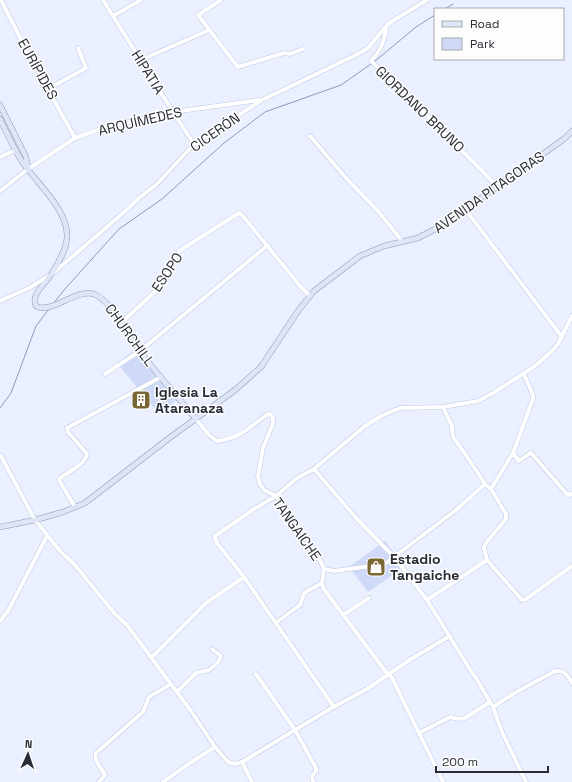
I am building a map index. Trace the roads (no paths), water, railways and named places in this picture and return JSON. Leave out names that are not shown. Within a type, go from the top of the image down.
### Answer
[{"type":"main road","points":[[0,105],[26,157],[28,168]]},
{"type":"main road","points":[[0,119],[16,150],[58,208],[66,225],[68,235],[65,248],[52,274]]},
{"type":"main road","name":"AVENIDA PITAGORAS","points":[[0,527],[35,520],[63,512],[85,503],[236,390],[261,367],[314,291],[360,256],[384,246],[418,238],[443,225],[564,139],[572,131]]},
{"type":"main road","name":"CHURCHILL","points":[[52,274],[35,296],[35,305],[38,308],[48,307],[83,293],[95,294],[104,300],[140,351],[196,419]]},
{"type":"street","name":"EURÍPIDES","points":[[1,0],[75,138]]},
{"type":"street","name":"HIPATIA","points":[[103,0],[194,144]]},
{"type":"street","points":[[113,16],[141,0]]},
{"type":"street","points":[[221,0],[198,16],[238,67],[284,53],[290,54],[303,49]]},
{"type":"street","name":"CICERÓN","points":[[0,301],[29,288],[52,274],[140,197],[156,185],[194,144],[262,100],[368,48],[387,25],[402,14],[427,0]]},
{"type":"street","name":"GIORDANO BRUNO","points":[[387,25],[384,42],[380,50],[371,61],[411,98],[498,187]]},
{"type":"street","points":[[141,60],[209,30]]},
{"type":"street","points":[[48,89],[86,68],[78,48]]},
{"type":"street","name":"ARQUÍMEDES","points":[[0,191],[28,168],[75,138],[103,128],[173,112],[262,100]]},
{"type":"street","points":[[310,136],[346,178],[378,211],[402,242]]},
{"type":"street","points":[[0,157],[16,150]]},
{"type":"street","points":[[465,209],[562,337]]},
{"type":"street","name":"ESOPO","points":[[121,323],[160,287],[179,251],[237,213],[242,215],[268,245]]},
{"type":"street","points":[[105,374],[140,351],[268,245],[300,286],[310,296]]},
{"type":"street","points":[[334,707],[277,622],[217,543],[215,536],[276,496],[297,478],[314,469],[365,426],[382,416],[400,408],[443,407],[478,401],[493,394],[535,366],[552,351],[562,337],[572,316]]},
{"type":"street","points":[[491,489],[512,453],[533,399],[533,395],[524,374]]},
{"type":"street","points":[[75,507],[60,483],[60,478],[82,463],[87,454],[68,432],[68,428],[161,377]]},
{"type":"street","points":[[443,407],[452,426],[453,437],[485,484],[491,489],[506,516],[505,521],[485,545],[484,548],[487,560],[520,600],[523,600],[572,566]]},
{"type":"street","name":"TANGAICHE","points":[[196,419],[209,435],[218,441],[229,440],[235,437],[266,415],[270,414],[273,418],[273,423],[263,448],[258,476],[260,484],[264,490],[276,496],[320,560],[324,569],[322,583]]},
{"type":"street","points":[[512,453],[519,461],[530,453],[532,454],[566,493],[568,495],[572,494]]},
{"type":"street","points":[[1,456],[35,520],[60,551],[75,565],[115,614],[127,625],[177,692],[207,734],[215,748],[228,762],[235,764],[242,762],[367,689],[388,674],[450,636]]},
{"type":"street","points":[[314,469],[357,519],[394,558],[427,600],[493,707],[502,732],[526,782]]},
{"type":"street","points":[[324,569],[334,571],[386,563],[456,510],[485,484]]},
{"type":"street","points":[[0,621],[8,611],[47,536]]},
{"type":"street","points":[[427,600],[487,560]]},
{"type":"street","points":[[151,658],[206,603],[244,577]]},
{"type":"street","points":[[277,622],[300,604],[304,593],[322,583],[343,615],[392,678],[441,781]]},
{"type":"street","points":[[343,615],[369,598]]},
{"type":"street","points":[[177,692],[196,673],[208,670],[219,661],[220,656],[212,649]]},
{"type":"street","points":[[493,707],[555,671],[560,670],[564,672],[572,683]]},
{"type":"street","points":[[256,674],[295,730],[316,768],[316,771],[312,776],[313,782]]},
{"type":"street","points":[[99,782],[105,775],[96,760],[96,753],[143,712],[149,697],[171,684]]},
{"type":"street","points":[[419,733],[450,717],[459,719],[465,718],[490,702]]},
{"type":"street","points":[[163,782],[215,748]]},
{"type":"street","points":[[242,762],[252,782]]},
{"type":"waterway","points":[[447,8],[453,4]]},
{"type":"waterway","points":[[374,62],[416,27],[434,16]]},
{"type":"waterway","points":[[53,304],[119,229],[162,199],[224,143],[265,112],[341,85],[371,64]]},
{"type":"waterway","points":[[0,408],[11,393],[36,326],[49,309]]},
{"type":"place","name":"Iglesia La Ataranaza","points":[[141,400]]},
{"type":"place","name":"Estadio Tangaiche","points":[[376,567]]}]
